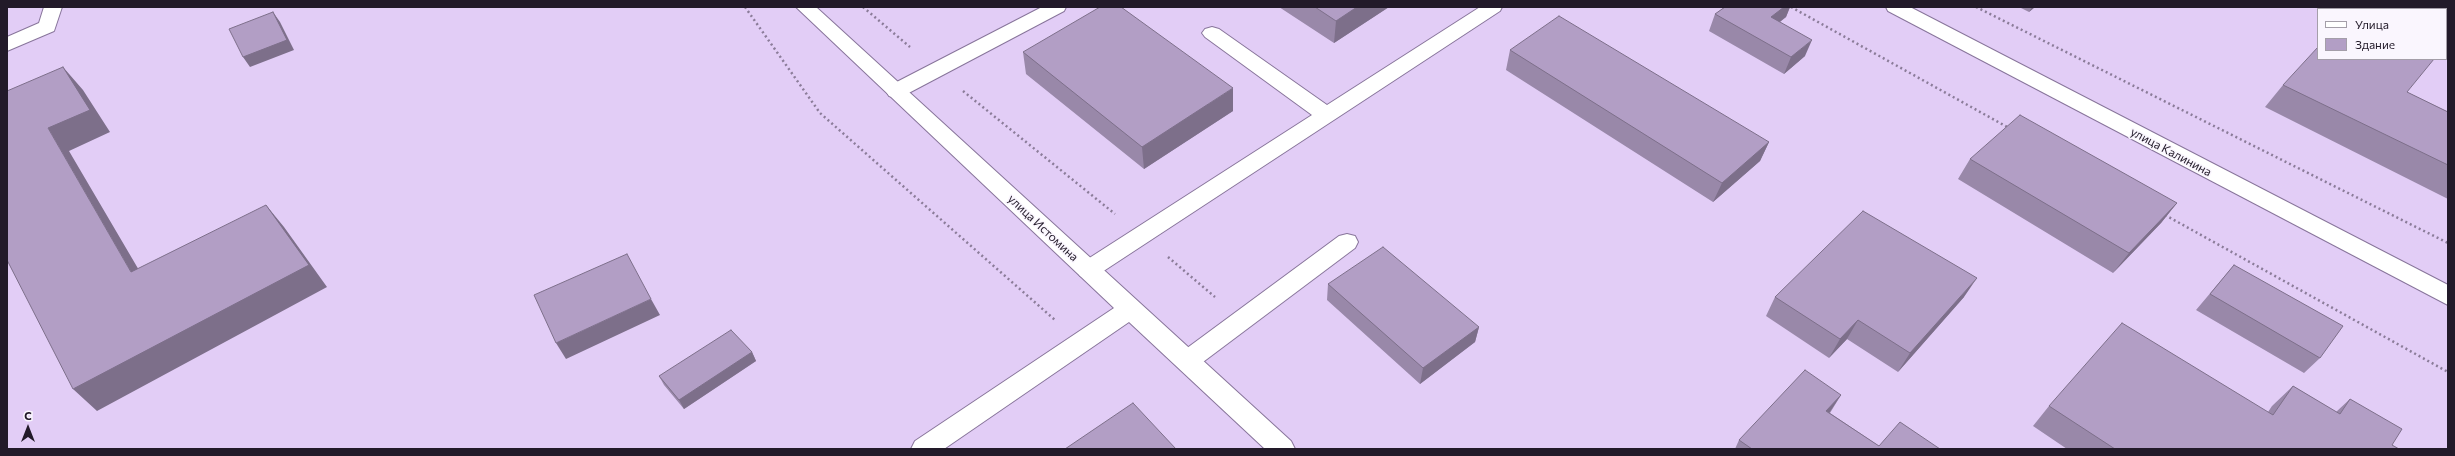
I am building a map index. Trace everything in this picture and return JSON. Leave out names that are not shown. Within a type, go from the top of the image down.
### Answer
[{"type":"street","points":[[7,45],[47,27],[53,7]]},
{"type":"street","name":"улица Истомина","points":[[804,7],[1282,449]]},
{"type":"street","points":[[896,91],[1057,7]]},
{"type":"street","name":"улица Калинина","points":[[1895,7],[2448,296]]},
{"type":"street","points":[[1088,270],[1490,8]]},
{"type":"street","points":[[1212,33],[1327,115]]},
{"type":"street","points":[[1187,360],[1347,242]]},
{"type":"street","points":[[924,449],[1130,309]]},
{"type":"path","points":[[745,7],[820,113],[1081,342]]},
{"type":"path","points":[[864,7],[937,70],[1142,235],[1242,320]]},
{"type":"path","points":[[1791,7],[2012,130]]},
{"type":"path","points":[[1976,7],[2448,243]]},
{"type":"path","points":[[2164,214],[2448,372]]},
{"type":"building","points":[[1100,7],[1121,7],[1233,88],[1142,147],[1023,52]]},
{"type":"building","points":[[1315,7],[1357,7],[1336,21]]},
{"type":"building","points":[[1725,7],[1784,7],[1771,17],[1812,40],[1791,57],[1715,14]]},
{"type":"building","points":[[2448,7],[2448,42],[2447,43],[2447,8],[2353,8]]},
{"type":"building","points":[[273,12],[287,40],[243,57],[229,29]]},
{"type":"building","points":[[1559,16],[1769,142],[1722,183],[1510,50]]},
{"type":"building","points":[[2317,48],[2317,60],[2433,60],[2407,92],[2448,112],[2448,165],[2283,85]]},
{"type":"building","points":[[63,67],[90,110],[48,128],[131,272],[266,205],[309,265],[73,389],[7,260],[7,91]]},
{"type":"building","points":[[2020,115],[2177,203],[2129,253],[1970,159]]},
{"type":"building","points":[[1863,211],[1977,278],[1910,353],[1858,320],[1840,339],[1775,297]]},
{"type":"building","points":[[1383,247],[1479,327],[1423,368],[1328,284]]},
{"type":"building","points":[[627,254],[651,299],[556,343],[534,295]]},
{"type":"building","points":[[2234,265],[2343,326],[2320,358],[2210,294]]},
{"type":"building","points":[[2122,323],[2273,415],[2293,386],[2340,414],[2350,399],[2402,429],[2392,445],[2399,449],[2115,449],[2049,406]]},
{"type":"building","points":[[731,330],[752,352],[679,400],[659,376]]},
{"type":"building","points":[[1805,370],[1841,395],[1826,411],[1879,446],[1900,422],[1940,449],[1752,449],[1739,440]]},
{"type":"building","points":[[1133,403],[1176,449],[1065,449]]}]
